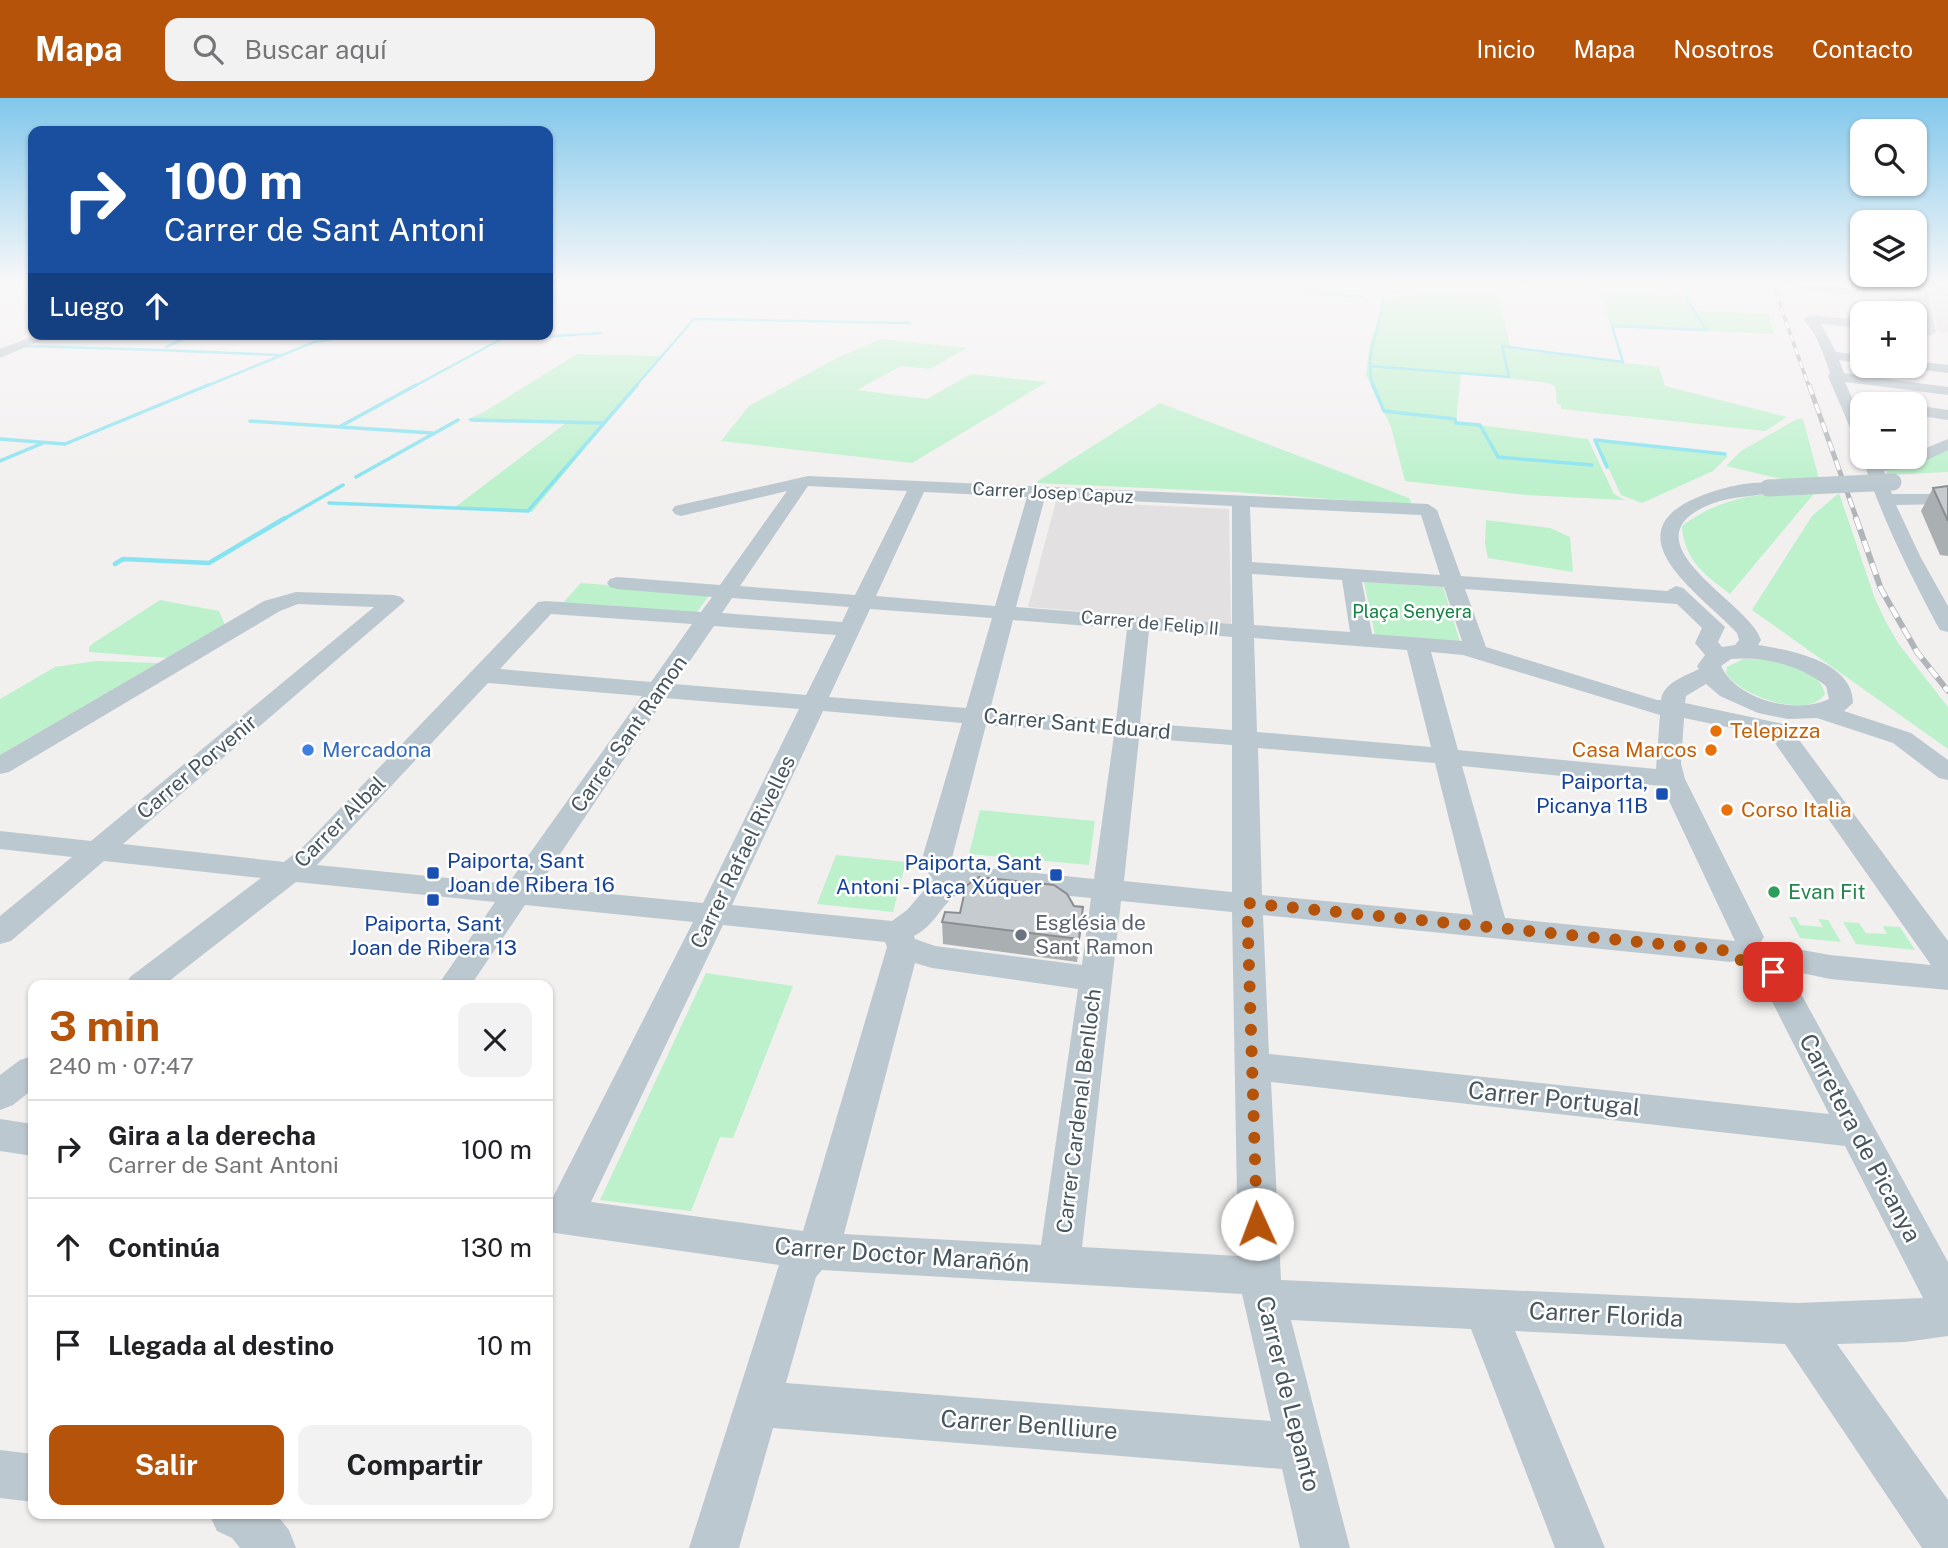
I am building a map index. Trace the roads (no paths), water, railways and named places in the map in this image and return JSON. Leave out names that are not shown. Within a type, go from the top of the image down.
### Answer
[{"type":"street","points":[[1819,350],[1829,373],[1835,376],[1948,391]]},
{"type":"street","points":[[1828,350],[1850,412]]},
{"type":"street","points":[[1830,355],[1850,358]]},
{"type":"street","points":[[1927,367],[1948,369]]},
{"type":"street","points":[[1845,401],[1850,402]]},
{"type":"street","points":[[1927,413],[1948,415]]},
{"type":"street","points":[[1927,453],[1948,444]]},
{"type":"street","points":[[1879,469],[1895,488],[1913,562],[1948,625]]},
{"type":"street","name":"Carrer Josep Capuz","points":[[681,510],[802,482],[1428,510],[1453,582]]},
{"type":"street","name":"Carrer Sant Ramon","points":[[457,980],[802,482]]},
{"type":"street","name":"Carrer Rafael Rivelles","points":[[556,1215],[713,914],[918,486]]},
{"type":"street","points":[[1948,499],[1895,488],[1768,488],[1731,493],[1687,508],[1673,523],[1668,538],[1689,577],[1748,632],[1750,640],[1741,652],[1714,664],[1674,694],[1668,764],[1747,966],[1830,967],[1948,978]]},
{"type":"street","points":[[948,882],[936,862],[1037,492]]},
{"type":"street","name":"Carrer de Lepanto","points":[[1241,501],[1251,1066],[1261,1287],[1325,1548]]},
{"type":"street","points":[[1683,565],[1747,615],[1792,659]]},
{"type":"street","points":[[1243,567],[1682,598]]},
{"type":"street","points":[[1350,575],[1362,639]]},
{"type":"street","points":[[1664,581],[1714,627],[1706,643],[1714,664],[1731,693],[1788,712],[1833,704],[1926,742],[1948,758]]},
{"type":"street","points":[[1453,582],[1476,650]]},
{"type":"street","name":"Carrer de Felip II","points":[[617,583],[1005,611],[1476,650],[1674,709],[1779,730],[1948,965]]},
{"type":"street","name":"Carrer Porvenir","points":[[0,766],[272,606],[296,598],[394,601],[0,933]]},
{"type":"street","name":"Carrer Albal","points":[[149,980],[313,854],[546,607],[708,619]]},
{"type":"street","points":[[708,619],[849,629]]},
{"type":"street","name":"Carrer Cardenal Benlloch","points":[[1059,1266],[1139,622]]},
{"type":"street","points":[[1416,644],[1492,927]]},
{"type":"street","points":[[1741,652],[1792,659],[1824,674],[1834,682],[1833,704]]},
{"type":"street","name":"Carrer Sant Eduard","points":[[482,675],[1244,738],[1672,779]]},
{"type":"street","points":[[1674,709],[1705,700],[1749,701]]},
{"type":"street","points":[[1833,704],[1902,738],[1948,772]]},
{"type":"street","points":[[1902,738],[1948,794]]},
{"type":"street","points":[[0,840],[713,914],[900,939],[933,957],[1095,979]]},
{"type":"street","points":[[714,1548],[798,1268],[823,1238],[900,939],[919,918],[935,893],[948,882],[977,877],[1492,927],[1740,944]]},
{"type":"street","name":"Carretera de Picanya","points":[[1779,965],[1857,1132],[1948,1304]]},
{"type":"street","name":"Carrer Portugal","points":[[1251,1066],[1857,1132]]},
{"type":"street","points":[[0,1095],[28,1074]]},
{"type":"street","points":[[0,1135],[28,1139]]},
{"type":"street","name":"Carrer Doctor Marañón","points":[[556,1215],[812,1251],[1059,1266],[1261,1287]]},
{"type":"street","name":"Carrer Florida","points":[[1261,1287],[1485,1310],[1797,1324],[1905,1321],[1948,1316]]},
{"type":"street","points":[[1485,1310],[1580,1548]]},
{"type":"street","points":[[1797,1324],[1948,1543]]},
{"type":"street","name":"Carrer Benlliure","points":[[757,1404],[1301,1447]]},
{"type":"street","points":[[0,1474],[28,1477]]},
{"type":"street","points":[[249,1519],[271,1548]]},
{"type":"waterway","points":[[148,350],[278,355]]},
{"type":"waterway","points":[[204,387],[295,350]]},
{"type":"waterway","points":[[413,387],[482,350]]},
{"type":"waterway","points":[[635,387],[667,350]]},
{"type":"waterway","points":[[1370,366],[1372,350]]},
{"type":"waterway","points":[[1370,366],[1509,377],[1503,350]]},
{"type":"waterway","points":[[1530,350],[1623,362],[1619,350]]},
{"type":"waterway","points":[[1370,366],[1373,387]]},
{"type":"waterway","points":[[0,439],[65,444],[208,385]]},
{"type":"waterway","points":[[339,427],[416,385]]},
{"type":"waterway","points":[[329,503],[528,511],[637,385]]},
{"type":"waterway","points":[[1373,385],[1384,411],[1455,419],[1456,423],[1480,425],[1498,457],[1592,465]]},
{"type":"waterway","points":[[356,477],[458,420]]},
{"type":"waterway","points":[[471,420],[604,423]]},
{"type":"waterway","points":[[250,421],[339,427]]},
{"type":"waterway","points":[[339,427],[432,433]]},
{"type":"waterway","points":[[1607,467],[1595,440],[1725,454]]},
{"type":"waterway","points":[[0,461],[43,443]]},
{"type":"waterway","points":[[282,520],[343,485]]},
{"type":"waterway","points":[[115,564],[123,559],[209,563],[285,518]]},
{"type":"railway","points":[[1796,350],[1809,387]]},
{"type":"railway","points":[[1809,385],[1857,520]]},
{"type":"railway","points":[[1856,518],[1881,589],[1917,652],[1948,691]]},
{"type":"place","name":"Telepizza","points":[[1716,731]]},
{"type":"place","name":"Mercadona","points":[[308,750]]},
{"type":"place","name":"Casa Marcos","points":[[1711,750]]},
{"type":"place","name":"Paiporta, Picanya 11B","points":[[1662,794]]},
{"type":"place","name":"Corso Italia","points":[[1727,810]]},
{"type":"place","name":"Paiporta, Sant Joan de Ribera 16","points":[[433,873]]},
{"type":"place","name":"Paiporta, Sant Antoni - Plaça Xúquer","points":[[1056,875]]},
{"type":"place","name":"Evan Fit","points":[[1774,892]]},
{"type":"place","name":"Paiporta, Sant Joan de Ribera 13","points":[[433,900]]},
{"type":"place","name":"Església de Sant Ramon","points":[[1021,935]]},
{"type":"park label","name":"Plaça Senyera","points":[[1412,612]]}]
